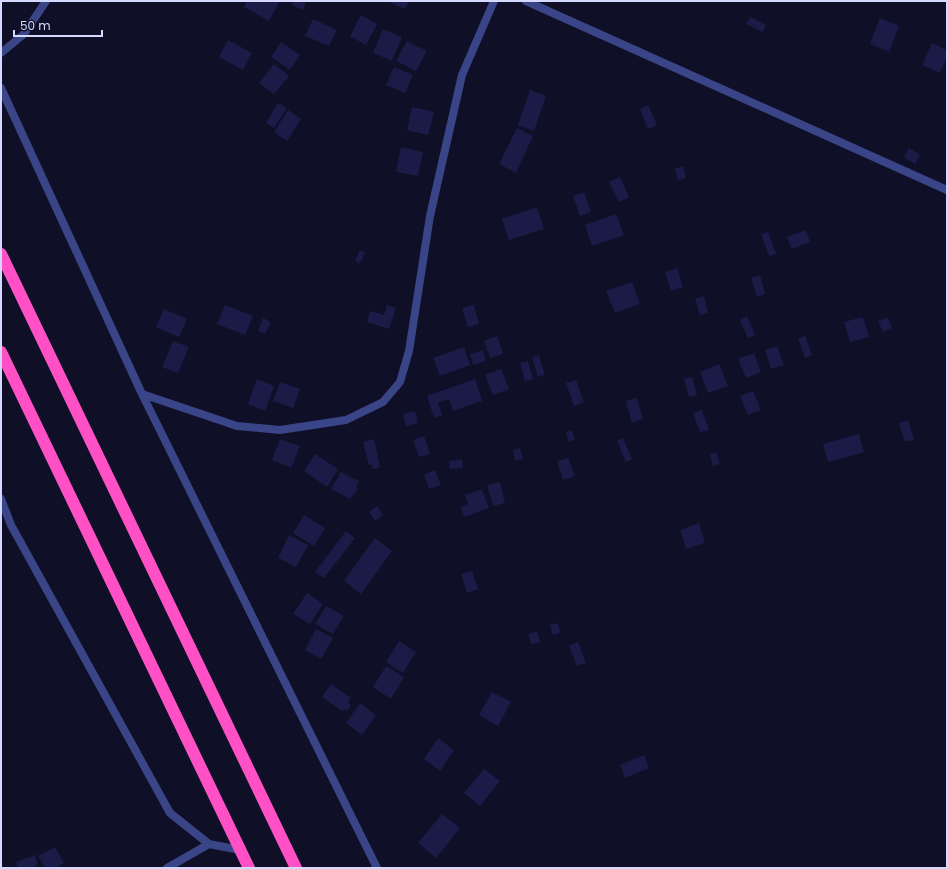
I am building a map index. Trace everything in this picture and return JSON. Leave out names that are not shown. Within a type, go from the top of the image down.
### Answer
[{"type":"highway","points":[[1,254],[296,868]]},
{"type":"highway","points":[[1,352],[249,868]]},
{"type":"street","points":[[1,53],[24,34],[46,1]]},
{"type":"street","points":[[142,394],[237,426],[280,430],[346,420],[383,402],[400,382],[409,351],[430,216],[462,75],[494,1]]},
{"type":"street","points":[[526,1],[947,190]]},
{"type":"street","points":[[1,88],[142,394],[377,868]]},
{"type":"street","points":[[1,499],[11,525],[170,813],[209,844],[240,850]]},
{"type":"street","points":[[167,868],[209,844]]},
{"type":"building","points":[[247,1],[279,2],[269,21],[244,7]]},
{"type":"building","points":[[293,1],[306,1],[303,10],[292,5]]},
{"type":"building","points":[[387,1],[409,1],[405,9]]},
{"type":"building","points":[[361,15],[377,24],[366,45],[350,36]]},
{"type":"building","points":[[750,17],[766,25],[763,32],[746,24]]},
{"type":"building","points":[[880,18],[899,26],[889,52],[870,44]]},
{"type":"building","points":[[313,19],[337,30],[329,46],[305,36]]},
{"type":"building","points":[[383,29],[402,37],[392,61],[373,53]]},
{"type":"building","points":[[228,40],[252,53],[243,70],[219,57]]},
{"type":"building","points":[[407,41],[427,51],[416,71],[396,61]]},
{"type":"building","points":[[281,42],[300,55],[290,70],[271,57]]},
{"type":"building","points":[[932,43],[947,50],[947,57],[940,73],[922,65]]},
{"type":"building","points":[[274,64],[289,76],[274,94],[259,83]]},
{"type":"building","points":[[394,67],[413,75],[405,93],[386,85]]},
{"type":"building","points":[[530,90],[546,96],[534,131],[518,125]]},
{"type":"building","points":[[278,103],[287,108],[274,128],[266,123]]},
{"type":"building","points":[[648,105],[657,125],[648,129],[640,109]]},
{"type":"building","points":[[412,107],[434,112],[428,135],[407,130]]},
{"type":"building","points":[[288,110],[301,119],[287,141],[274,132]]},
{"type":"building","points":[[517,128],[533,136],[516,173],[499,164]]},
{"type":"building","points":[[401,147],[423,152],[418,176],[396,172]]},
{"type":"building","points":[[909,148],[920,155],[915,164],[904,157]]},
{"type":"building","points":[[683,166],[686,178],[678,180],[675,169]]},
{"type":"building","points":[[620,177],[629,197],[619,202],[609,182]]},
{"type":"building","points":[[584,192],[591,212],[580,216],[573,196]]},
{"type":"building","points":[[537,207],[544,229],[509,240],[502,219]]},
{"type":"building","points":[[616,214],[624,235],[592,246],[585,225]]},
{"type":"building","points":[[806,230],[810,242],[792,249],[787,237]]},
{"type":"building","points":[[768,232],[776,254],[769,256],[761,234]]},
{"type":"building","points":[[360,250],[365,253],[360,263],[355,261]]},
{"type":"building","points":[[677,268],[683,287],[671,291],[665,272]]},
{"type":"building","points":[[760,275],[765,294],[757,297],[751,278]]},
{"type":"building","points":[[632,282],[640,304],[615,313],[606,291]]},
{"type":"building","points":[[704,296],[708,313],[700,315],[695,299]]},
{"type":"building","points":[[225,305],[253,316],[245,335],[217,324]]},
{"type":"building","points":[[387,305],[396,308],[389,329],[367,322],[370,311],[384,315]]},
{"type":"building","points":[[474,305],[479,324],[468,327],[462,308]]},
{"type":"building","points":[[164,309],[187,319],[179,337],[156,327]]},
{"type":"building","points":[[747,316],[755,335],[748,338],[740,320]]},
{"type":"building","points":[[863,317],[869,337],[850,342],[844,322]]},
{"type":"building","points":[[888,317],[892,328],[883,332],[878,321]]},
{"type":"building","points":[[263,318],[271,322],[265,334],[258,331]]},
{"type":"building","points":[[497,336],[503,354],[490,358],[484,341]]},
{"type":"building","points":[[805,336],[812,355],[805,358],[798,338]]},
{"type":"building","points":[[173,341],[189,347],[178,373],[162,367]]},
{"type":"building","points":[[777,346],[784,365],[771,369],[765,350]]},
{"type":"building","points":[[464,347],[470,365],[440,376],[433,358]]},
{"type":"building","points":[[483,350],[486,361],[473,365],[470,354]]},
{"type":"building","points":[[754,353],[761,372],[746,378],[738,359]]},
{"type":"building","points":[[539,356],[545,375],[538,377],[532,357]]},
{"type":"building","points":[[528,361],[533,379],[525,381],[520,363]]},
{"type":"building","points":[[719,364],[728,386],[708,393],[700,372]]},
{"type":"building","points":[[501,369],[509,389],[493,395],[485,375]]},
{"type":"building","points":[[692,377],[697,395],[689,397],[684,379]]},
{"type":"building","points":[[257,379],[274,386],[265,411],[248,404]]},
{"type":"building","points":[[475,379],[482,401],[453,411],[449,399],[438,403],[442,415],[434,418],[427,396]]},
{"type":"building","points":[[576,380],[584,402],[574,406],[566,383]]},
{"type":"building","points":[[280,382],[300,389],[293,408],[273,401]]},
{"type":"building","points":[[753,391],[761,410],[748,415],[740,396]]},
{"type":"building","points":[[637,398],[643,419],[632,423],[626,401]]},
{"type":"building","points":[[702,410],[709,430],[700,432],[693,413]]},
{"type":"building","points":[[415,411],[418,423],[406,426],[403,414]]},
{"type":"building","points":[[908,420],[914,440],[905,442],[899,423]]},
{"type":"building","points":[[572,430],[575,440],[569,442],[566,432]]},
{"type":"building","points":[[859,434],[864,452],[828,462],[823,444]]},
{"type":"building","points":[[424,436],[430,454],[419,457],[413,440]]},
{"type":"building","points":[[623,438],[632,459],[626,462],[617,441]]},
{"type":"building","points":[[280,439],[300,446],[291,468],[272,460]]},
{"type":"building","points":[[374,439],[380,467],[373,469],[372,465],[369,465],[363,442]]},
{"type":"building","points":[[520,448],[523,459],[515,461],[513,450]]},
{"type":"building","points":[[716,452],[720,464],[713,466],[710,454]]},
{"type":"building","points":[[315,454],[338,469],[327,487],[304,471]]},
{"type":"building","points":[[568,458],[575,476],[563,480],[557,461]]},
{"type":"building","points":[[462,459],[463,468],[450,469],[449,461]]},
{"type":"building","points":[[435,470],[441,485],[429,489],[424,475]]},
{"type":"building","points":[[341,472],[359,481],[356,488],[358,489],[350,499],[331,489]]},
{"type":"building","points":[[500,482],[505,503],[493,506],[487,485]]},
{"type":"building","points":[[482,489],[489,508],[464,517],[461,507],[468,504],[465,495]]},
{"type":"building","points":[[377,506],[383,515],[375,521],[369,512]]},
{"type":"building","points":[[304,515],[325,528],[314,546],[293,533]]},
{"type":"building","points":[[699,523],[705,543],[686,549],[680,530]]},
{"type":"building","points":[[346,531],[355,538],[324,578],[315,572]]},
{"type":"building","points":[[289,535],[308,545],[296,567],[278,558]]},
{"type":"building","points":[[375,538],[392,551],[361,594],[344,581]]},
{"type":"building","points":[[472,571],[478,589],[467,593],[461,574]]},
{"type":"building","points":[[307,593],[323,604],[310,624],[293,614]]},
{"type":"building","points":[[326,606],[344,616],[333,634],[315,624]]},
{"type":"building","points":[[558,623],[560,633],[553,635],[550,625]]},
{"type":"building","points":[[316,629],[333,638],[321,659],[305,650]]},
{"type":"building","points":[[537,631],[540,642],[531,644],[528,634]]},
{"type":"building","points":[[399,641],[416,652],[403,673],[386,662]]},
{"type":"building","points":[[578,642],[586,663],[577,666],[569,646]]},
{"type":"building","points":[[386,666],[404,677],[391,699],[373,687]]},
{"type":"building","points":[[331,684],[351,698],[348,703],[351,705],[347,711],[344,709],[342,711],[322,697]]},
{"type":"building","points":[[492,692],[511,702],[498,726],[479,715]]},
{"type":"building","points":[[360,703],[376,715],[362,735],[346,723]]},
{"type":"building","points":[[438,738],[454,750],[440,771],[424,759]]},
{"type":"building","points":[[644,755],[649,768],[625,778],[620,765]]},
{"type":"building","points":[[484,769],[500,781],[480,806],[464,793]]},
{"type":"building","points":[[442,814],[460,828],[436,858],[418,843]]},
{"type":"building","points":[[55,847],[64,863],[56,868],[45,868],[38,856]]},
{"type":"building","points":[[35,855],[38,865],[29,868],[18,868],[16,862]]}]
